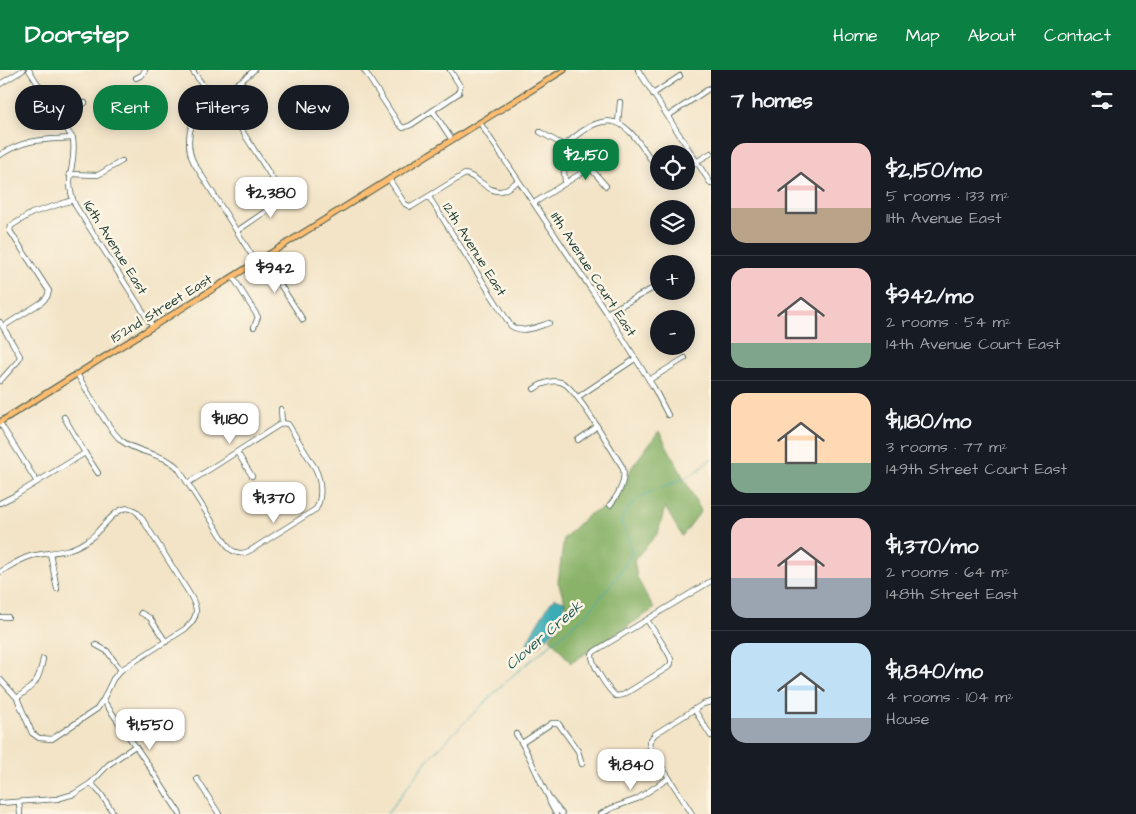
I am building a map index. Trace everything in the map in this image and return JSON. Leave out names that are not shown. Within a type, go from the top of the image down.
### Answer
[{"type":"main road","name":"152nd Street East","points":[[0,423],[561,71]]},
{"type":"street","points":[[0,84],[23,70]]},
{"type":"street","points":[[29,70],[39,85]]},
{"type":"street","points":[[136,78],[142,75],[145,70]]},
{"type":"street","points":[[192,70],[203,85]]},
{"type":"street","points":[[235,85],[254,70]]},
{"type":"street","points":[[364,70],[403,128],[411,125],[455,97],[460,90],[459,83],[450,70]]},
{"type":"street","points":[[638,70],[711,184]]},
{"type":"street","points":[[653,94],[680,76]]},
{"type":"street","points":[[668,116],[710,88]]},
{"type":"street","points":[[618,122],[620,102]]},
{"type":"street","points":[[433,111],[452,140]]},
{"type":"street","points":[[565,182],[563,167],[565,146],[572,138],[603,120],[618,122],[630,131],[650,159]]},
{"type":"street","name":"11th Avenue Court East","points":[[480,122],[607,313],[649,380],[668,415]]},
{"type":"street","points":[[0,155],[17,145],[30,141],[73,138],[68,130]]},
{"type":"street","points":[[190,130],[189,146],[194,163],[256,262]]},
{"type":"street","points":[[237,231],[278,203],[280,199],[276,184],[241,130]]},
{"type":"street","points":[[540,132],[565,146]]},
{"type":"street","name":"16th Avenue East","points":[[73,138],[74,150],[69,174],[70,191],[73,200],[79,213],[153,327]]},
{"type":"street","points":[[697,162],[711,153]]},
{"type":"street","points":[[69,174],[98,174],[122,162]]},
{"type":"street","points":[[534,203],[565,182],[590,169],[606,186]]},
{"type":"street","points":[[429,197],[465,174],[470,175],[491,189],[499,191],[518,181]]},
{"type":"street","name":"12th Avenue East","points":[[389,180],[407,206],[411,207],[429,197],[511,326],[516,329],[526,330],[549,322]]},
{"type":"street","points":[[0,381],[20,358],[19,352],[2,324],[42,302],[47,297],[49,291],[10,231],[10,228],[13,224],[32,213],[73,200]]},
{"type":"street","points":[[263,258],[304,320]]},
{"type":"street","points":[[233,277],[257,314],[258,318],[254,327]]},
{"type":"street","points":[[607,313],[650,290]]},
{"type":"street","points":[[649,380],[684,358]]},
{"type":"street","points":[[578,398],[635,359]]},
{"type":"street","points":[[77,374],[117,436],[128,444],[174,464],[229,548],[234,552],[240,554],[251,550],[316,509],[321,496],[317,471],[288,424],[282,423],[188,483]]},
{"type":"street","points":[[534,389],[549,382],[559,382],[569,386],[578,398],[623,468],[624,474],[619,492],[610,505]]},
{"type":"street","points":[[280,409],[282,423]]},
{"type":"street","points":[[64,417],[84,453],[98,473]]},
{"type":"street","points":[[0,423],[37,482]]},
{"type":"street","points":[[578,440],[596,427]]},
{"type":"street","points":[[237,452],[252,476]]},
{"type":"street","points":[[0,503],[84,453]]},
{"type":"street","points":[[0,572],[21,560],[80,545],[96,534],[112,515],[119,510],[134,510],[141,517],[196,607],[196,615],[188,627],[121,670],[112,679],[97,709],[52,739],[39,738],[32,733],[17,698],[0,679]]},
{"type":"street","points":[[50,554],[57,589]]},
{"type":"street","points":[[647,620],[668,653],[671,663],[667,668],[623,696],[614,695],[592,662],[591,656],[595,651],[711,581]]},
{"type":"street","points":[[141,613],[150,618],[166,642]]},
{"type":"street","points":[[0,616],[8,617]]},
{"type":"street","points":[[96,644],[107,651],[121,670]]},
{"type":"street","points":[[17,698],[36,684],[40,676],[43,659]]},
{"type":"street","points":[[103,700],[180,814]]},
{"type":"street","points":[[692,814],[650,748],[650,740],[655,734],[694,709],[711,702]]},
{"type":"street","points":[[694,709],[711,736]]},
{"type":"street","points":[[522,743],[552,723],[558,723],[578,751],[582,764]]},
{"type":"street","points":[[516,734],[539,781],[549,798],[562,814]]},
{"type":"street","points":[[0,803],[64,798],[82,790],[108,765],[135,746]]},
{"type":"street","points":[[601,814],[637,799],[669,778]]},
{"type":"street","points":[[197,780],[219,814]]},
{"type":"street","points":[[91,783],[114,814]]},
{"type":"street","points":[[549,798],[556,814]]},
{"type":"street","points":[[19,802],[20,814]]},
{"type":"green space","points":[[659,431],[701,511],[682,536],[665,507],[658,533],[634,560],[637,578],[654,609],[571,663],[550,638],[569,613],[558,582],[564,538],[588,515],[602,509],[623,489],[632,467]]},
{"type":"water","points":[[555,598],[564,601],[563,614],[560,621],[539,645],[534,649],[529,648],[527,644],[531,634]]},
{"type":"waterway","name":"Clover Creek","points":[[387,814],[428,759],[511,677],[587,614],[619,574],[632,553],[628,536],[621,522],[633,503],[651,492],[693,474],[711,459]]}]
